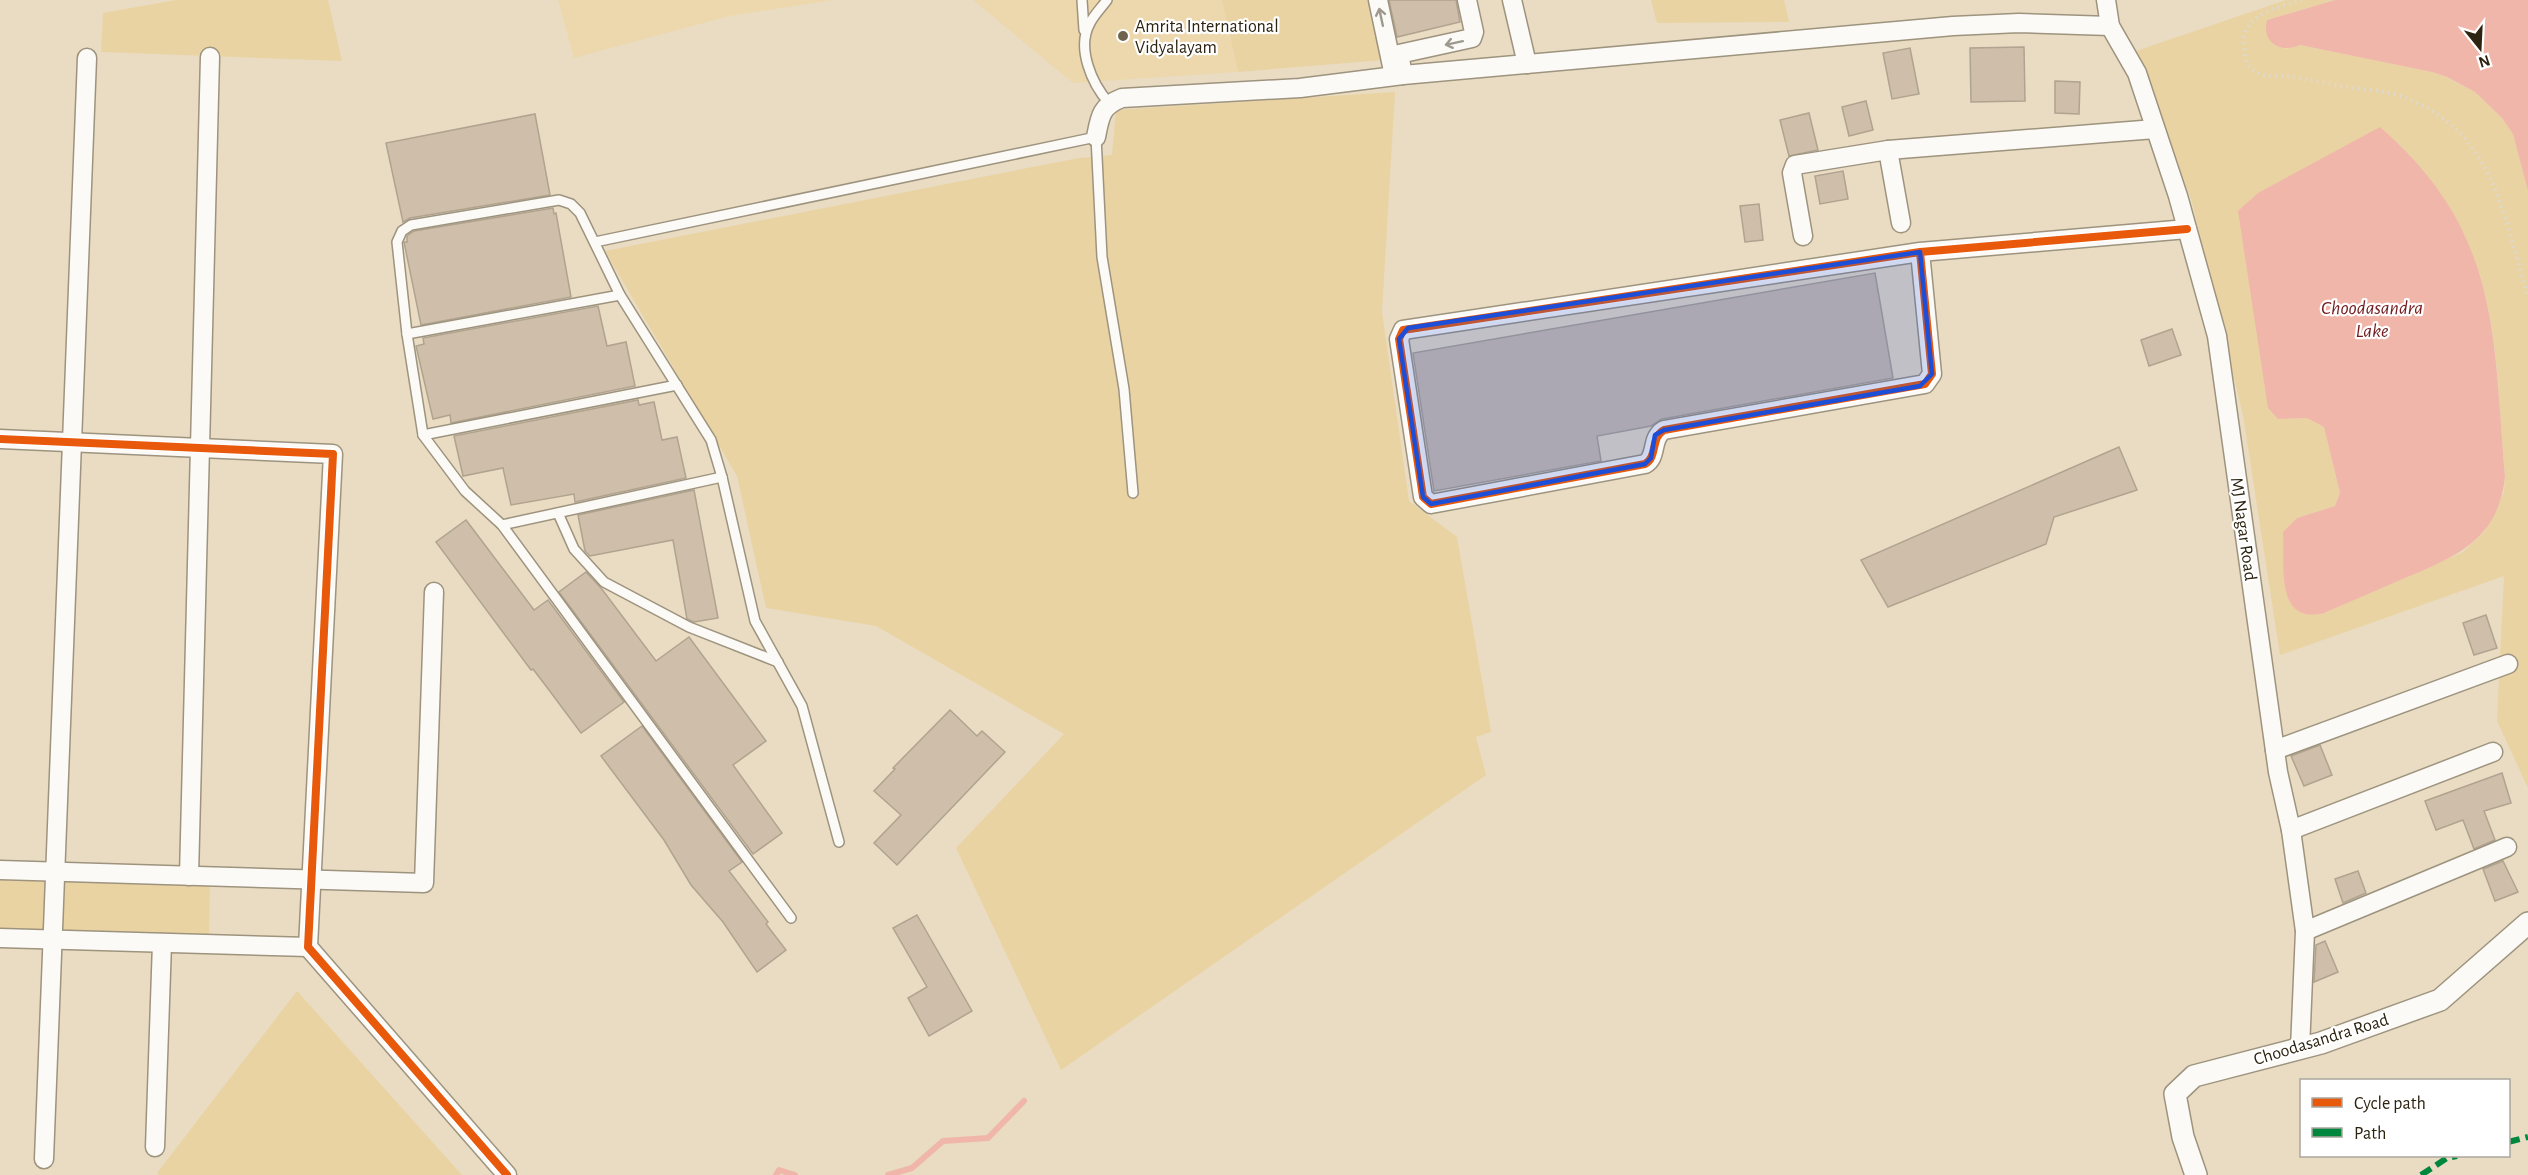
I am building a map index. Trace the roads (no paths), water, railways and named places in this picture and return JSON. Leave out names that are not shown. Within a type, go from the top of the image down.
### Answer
[{"type":"street","points":[[1377,0],[1398,75]]},
{"type":"street","points":[[1394,55],[1472,38],[1474,32],[1467,0]]},
{"type":"street","points":[[1512,0],[1527,63]]},
{"type":"street","points":[[1096,137],[1100,117],[1109,103],[1122,98],[1300,88],[1398,75],[1953,26],[2019,23],[2110,26],[2106,0]]},
{"type":"street","name":"MJ Nagar Road","points":[[2110,26],[2137,73],[2187,229],[2217,336],[2275,750],[2291,830],[2305,931],[2300,1048]]},
{"type":"street","points":[[189,876],[210,57]]},
{"type":"street","points":[[44,1159],[87,58]]},
{"type":"street","points":[[1803,236],[1792,173],[1795,165],[1888,150],[2155,129]]},
{"type":"street","points":[[1888,150],[1901,223]]},
{"type":"street","points":[[1920,252],[1932,374],[1925,384],[1664,430],[1655,437],[1651,458],[1645,464],[1431,504],[1423,497],[1399,339],[1402,330],[1920,252],[2187,229]]},
{"type":"street","points":[[0,439],[333,454],[308,947],[507,1175]]},
{"type":"street","points":[[0,870],[424,883],[434,592]]},
{"type":"street","points":[[2275,750],[2508,664]]},
{"type":"street","points":[[2291,830],[2493,752]]},
{"type":"street","points":[[2305,931],[2507,847]]},
{"type":"street","name":"Choodasandra Road","points":[[2196,1175],[2183,1137],[2175,1094],[2194,1076],[2300,1048],[2440,1000],[2528,923]]},
{"type":"street","points":[[0,938],[308,947]]},
{"type":"street","points":[[155,1147],[162,943]]},
{"type":"lane","points":[[1082,0],[1085,45],[1091,77],[1098,92],[1109,103]]},
{"type":"lane","points":[[1085,45],[1089,24],[1107,0]]},
{"type":"lane","points":[[595,242],[1096,137],[1102,257],[1124,389],[1133,493]]},
{"type":"lane","points":[[791,918],[502,525],[465,491],[423,435],[407,334],[397,242],[402,231],[411,225],[559,200],[571,204],[580,213],[620,295],[711,440],[722,477],[755,621],[802,706],[839,842]]},
{"type":"lane","points":[[407,334],[620,295]]},
{"type":"lane","points":[[423,435],[677,385]]},
{"type":"lane","points":[[502,525],[722,477]]},
{"type":"lane","points":[[558,513],[574,549],[604,582],[689,627],[780,663]]},
{"type":"water","points":[[2335,0],[2528,0],[2528,191],[2513,134],[2502,118],[2475,92],[2432,72],[2300,45],[2280,47],[2270,40],[2266,28],[2267,20]]},
{"type":"water","name":"Choodasandra Lake","points":[[2380,127],[2419,166],[2448,205],[2469,245],[2483,287],[2492,330],[2505,477],[2501,499],[2494,516],[2484,531],[2458,553],[2324,613],[2308,614],[2297,610],[2290,601],[2286,589],[2283,532],[2297,518],[2335,506],[2340,493],[2324,427],[2307,418],[2278,419],[2268,408],[2238,211],[2258,193]]},
{"type":"waterway","points":[[888,1175],[912,1168],[943,1141],[988,1138],[1024,1101]]},
{"type":"waterway","points":[[776,1175],[779,1170],[795,1175]]},
{"type":"place","name":"Amrita International Vidyalayam","points":[[1123,36]]}]
